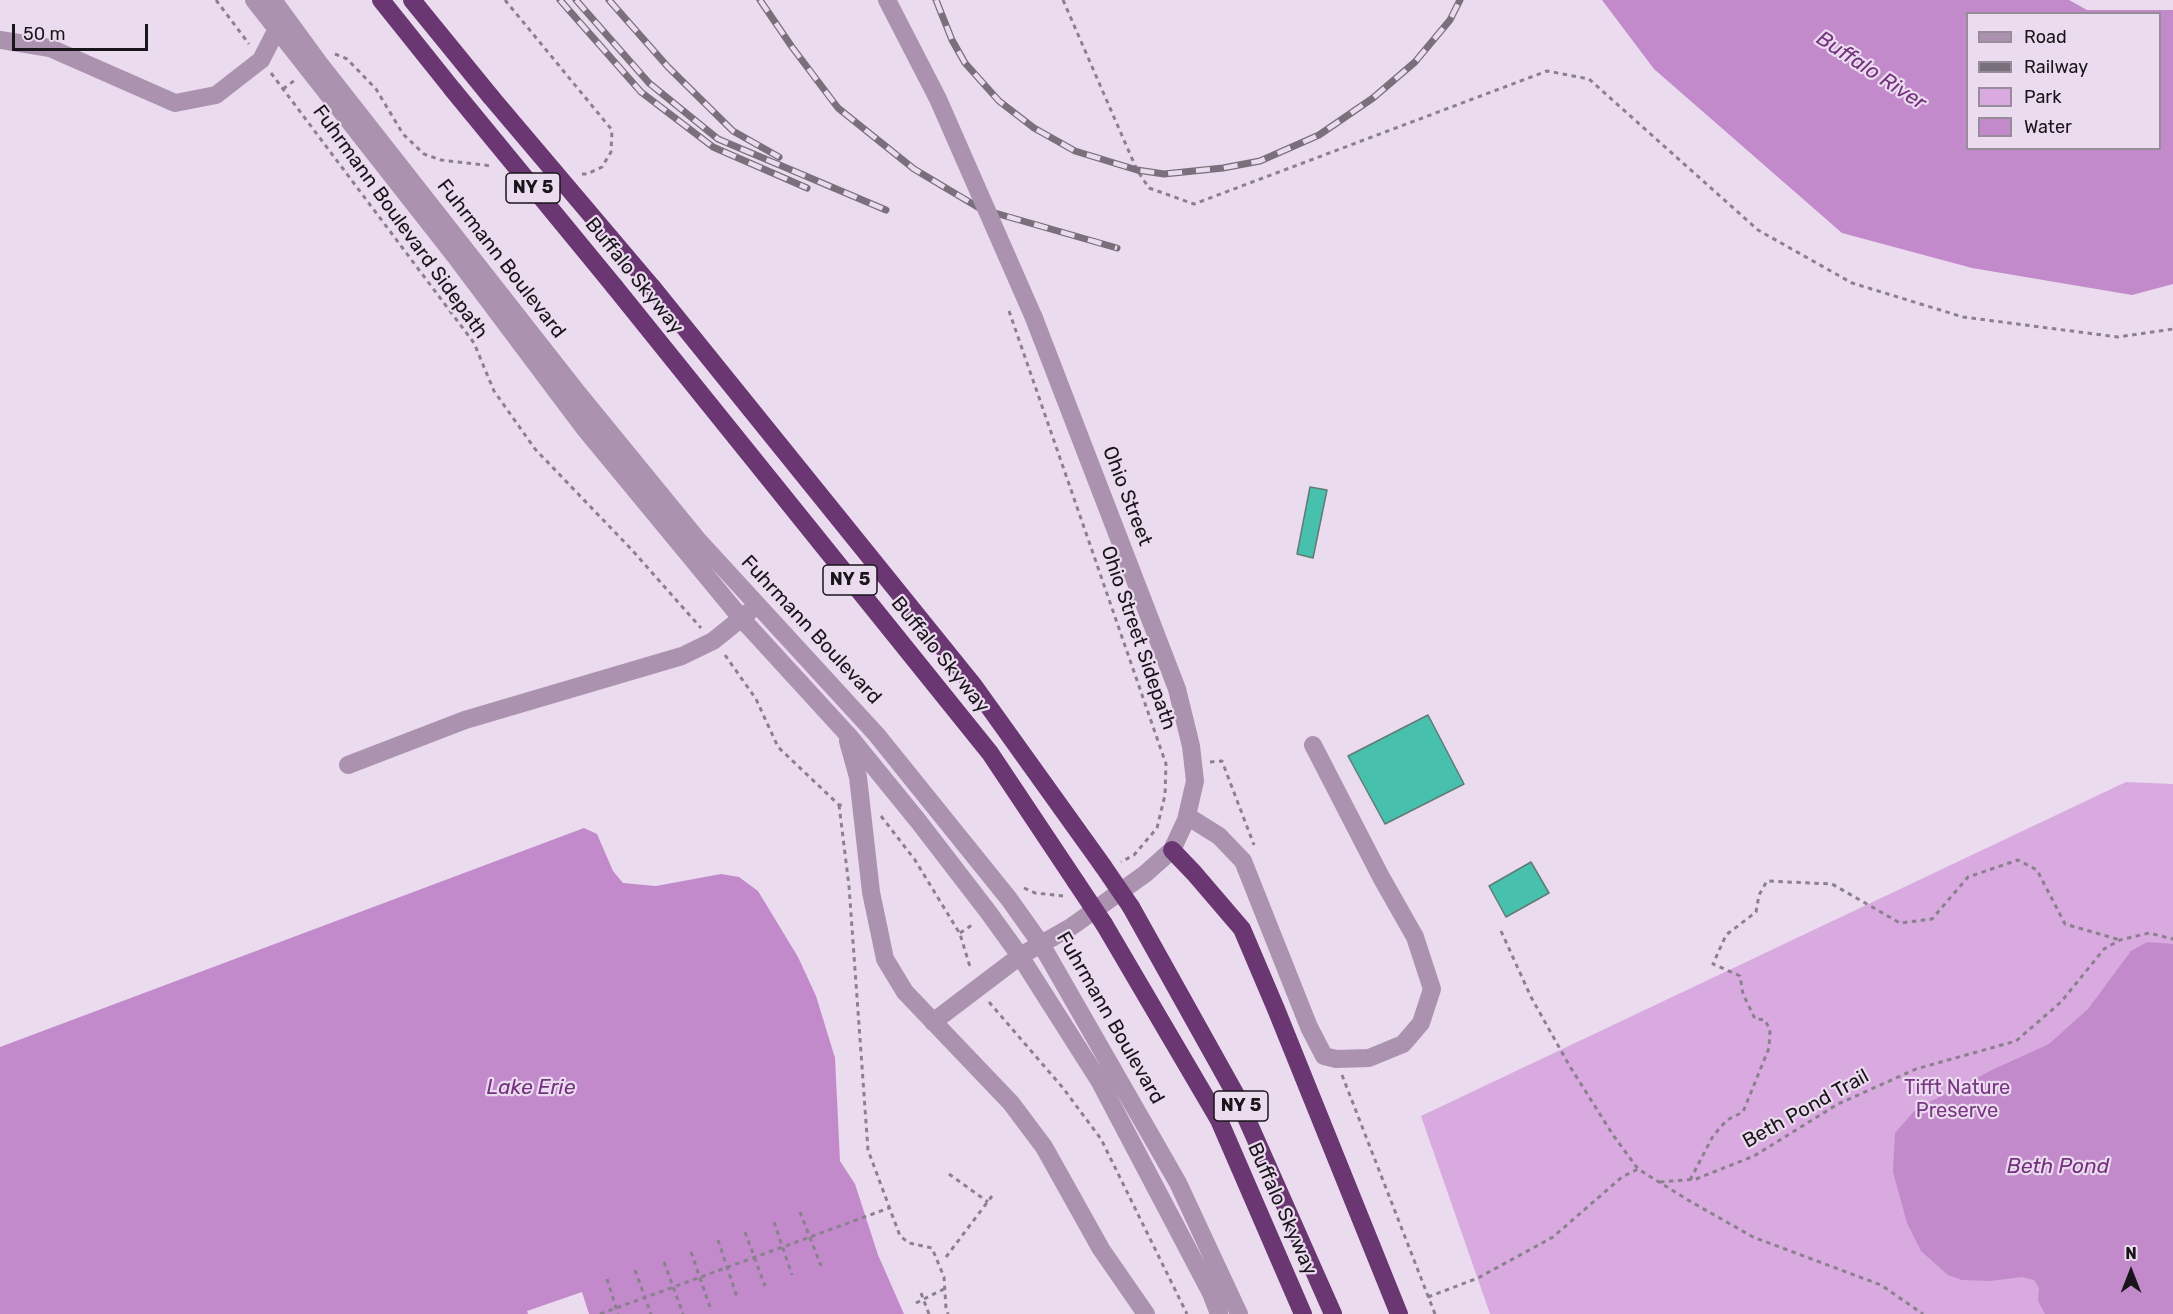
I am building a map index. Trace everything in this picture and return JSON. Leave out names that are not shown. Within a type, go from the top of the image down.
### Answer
[{"type":"highway","name":"Buffalo Skyway","points":[[381,0],[990,753],[1070,889],[1104,924],[1219,1120],[1303,1314]]},
{"type":"highway","name":"Buffalo Skyway","points":[[412,0],[652,287],[974,686],[1109,866],[1238,1097],[1333,1314]]},
{"type":"highway","points":[[1172,850],[1242,929],[1399,1314]]},
{"type":"street","name":"Fuhrmann Boulevard","points":[[254,0],[282,24],[319,63],[577,392],[697,539],[876,734],[1009,899],[1041,944],[1178,1183],[1239,1314]]},
{"type":"street","name":"Fuhrmann Boulevard","points":[[273,0],[282,24],[585,429],[741,618],[843,729],[925,830],[1020,956],[1100,1082],[1219,1314]]},
{"type":"street","name":"Ohio Street","points":[[886,0],[938,99],[1034,318],[1177,689],[1191,746],[1195,781],[1187,816],[1172,850],[1145,874],[1071,927],[976,980],[933,1022]]},
{"type":"street","points":[[0,40],[50,48],[175,102],[216,96],[261,60],[282,24]]},
{"type":"street","points":[[348,765],[465,720],[682,656],[713,641],[757,605]]},
{"type":"street","points":[[843,729],[852,750],[858,777],[871,892],[885,958],[906,992],[1011,1103],[1044,1147],[1101,1249],[1146,1314]]},
{"type":"street","points":[[1187,816],[1220,836],[1243,861],[1309,1027],[1324,1056],[1336,1059],[1369,1058],[1403,1044],[1421,1023],[1432,989],[1415,937],[1313,745]]},
{"type":"path","name":"Fuhrmann Boulevard Sidepath","points":[[216,0],[474,343],[494,391],[535,448],[625,542],[699,625]]},
{"type":"path","points":[[1063,0],[1137,170],[1149,188],[1194,204],[1547,71],[1589,79],[1758,230],[1852,283],[1963,316],[2118,337],[2173,329]]},
{"type":"path","points":[[283,89],[300,76]]},
{"type":"path","name":"Ohio Street Sidepath","points":[[1009,311],[1166,764],[1165,795],[1157,828],[1134,855],[1109,866]]},
{"type":"path","points":[[722,652],[756,699],[778,747],[839,805],[850,806]]},
{"type":"path","points":[[1166,764],[1172,764]]},
{"type":"path","points":[[839,805],[849,886],[868,1150],[900,1236],[909,1243],[932,1248],[944,1277],[948,1314]]},
{"type":"path","points":[[878,812],[915,860],[960,933],[976,980]]},
{"type":"path","points":[[1690,1180],[1713,1136],[1727,1120],[1743,1112],[1769,1048],[1770,1030],[1764,1020],[1755,1018],[1743,994],[1740,976],[1713,964],[1726,935],[1756,912],[1759,895],[1767,881],[1832,884],[1900,922],[1932,919],[1968,877],[2018,860],[2037,870],[2065,924],[2120,940]]},
{"type":"path","points":[[1024,888],[1035,893],[1070,889]]},
{"type":"path","points":[[960,933],[979,920]]},
{"type":"path","points":[[1501,931],[1531,997],[1564,1055],[1613,1135],[1638,1168],[1753,1237],[1881,1285],[1923,1314]]},
{"type":"path","name":"Beth Pond Trail","points":[[1659,1182],[1696,1179],[1754,1156],[1838,1104],[1916,1070],[2016,1041],[2061,1002],[2104,949],[2120,940],[2148,933],[2173,939]]},
{"type":"path","points":[[990,1004],[1063,1088],[1101,1139],[1187,1314]]},
{"type":"path","points":[[1340,1068],[1435,1314]]},
{"type":"path","points":[[1428,1297],[1478,1278],[1552,1237],[1622,1177],[1638,1168]]},
{"type":"path","points":[[949,1174],[988,1202]]},
{"type":"path","points":[[946,1257],[992,1196]]},
{"type":"path","points":[[600,1314],[889,1208]]},
{"type":"path","points":[[800,1212],[821,1266]]},
{"type":"path","points":[[774,1222],[792,1275]]},
{"type":"path","points":[[745,1232],[765,1286]]},
{"type":"path","points":[[718,1240],[737,1297]]},
{"type":"path","points":[[691,1252],[710,1307]]},
{"type":"path","points":[[664,1262],[683,1314]]},
{"type":"path","points":[[635,1270],[651,1314]]},
{"type":"path","points":[[606,1279],[618,1314]]},
{"type":"path","points":[[916,1303],[944,1289]]},
{"type":"path","points":[[921,1293],[929,1314]]},
{"type":"green space","name":"Tifft Nature Preserve","points":[[2126,782],[2173,784],[2173,1314],[1490,1314],[1421,1116]]},
{"type":"water","name":"Buffalo River","points":[[1602,0],[2069,0],[2087,10],[2173,10],[2173,284],[2132,295],[1972,268],[1842,233],[1654,69]]},
{"type":"water","name":"Lake Erie","points":[[584,828],[597,834],[613,871],[623,883],[656,886],[721,874],[739,877],[758,891],[798,957],[816,996],[835,1058],[840,1161],[855,1184],[878,1255],[904,1314],[0,1314],[0,1047]]},
{"type":"water","name":"Beth Pond","points":[[2147,942],[2173,944],[2173,1314],[2045,1314],[2038,1301],[2039,1288],[2034,1280],[2022,1277],[1990,1281],[1962,1280],[1948,1275],[1921,1251],[1907,1223],[1893,1172],[1895,1133],[1916,1109],[2049,1044],[2088,1009],[2131,951]]},
{"type":"pier","points":[[582,1292],[589,1314],[528,1314],[527,1311]]},
{"type":"building","points":[[1310,487],[1327,490],[1313,558],[1297,554]]},
{"type":"building","points":[[1428,715],[1464,784],[1385,824],[1348,756]]},
{"type":"building","points":[[1531,862],[1549,893],[1506,917],[1489,886]]},
{"type":"railway","points":[[560,0],[641,92],[713,147],[807,188]]},
{"type":"railway","points":[[576,0],[649,83],[718,139],[886,210]]},
{"type":"railway","points":[[609,0],[668,67],[733,131],[779,157]]},
{"type":"railway","points":[[760,0],[838,108],[914,169],[981,209],[1117,248]]},
{"type":"railway","points":[[936,0],[952,40],[965,63],[999,101],[1034,128],[1075,151],[1137,170],[1164,174],[1223,168],[1260,161],[1319,135],[1373,98],[1415,62],[1450,20],[1460,0]]}]
